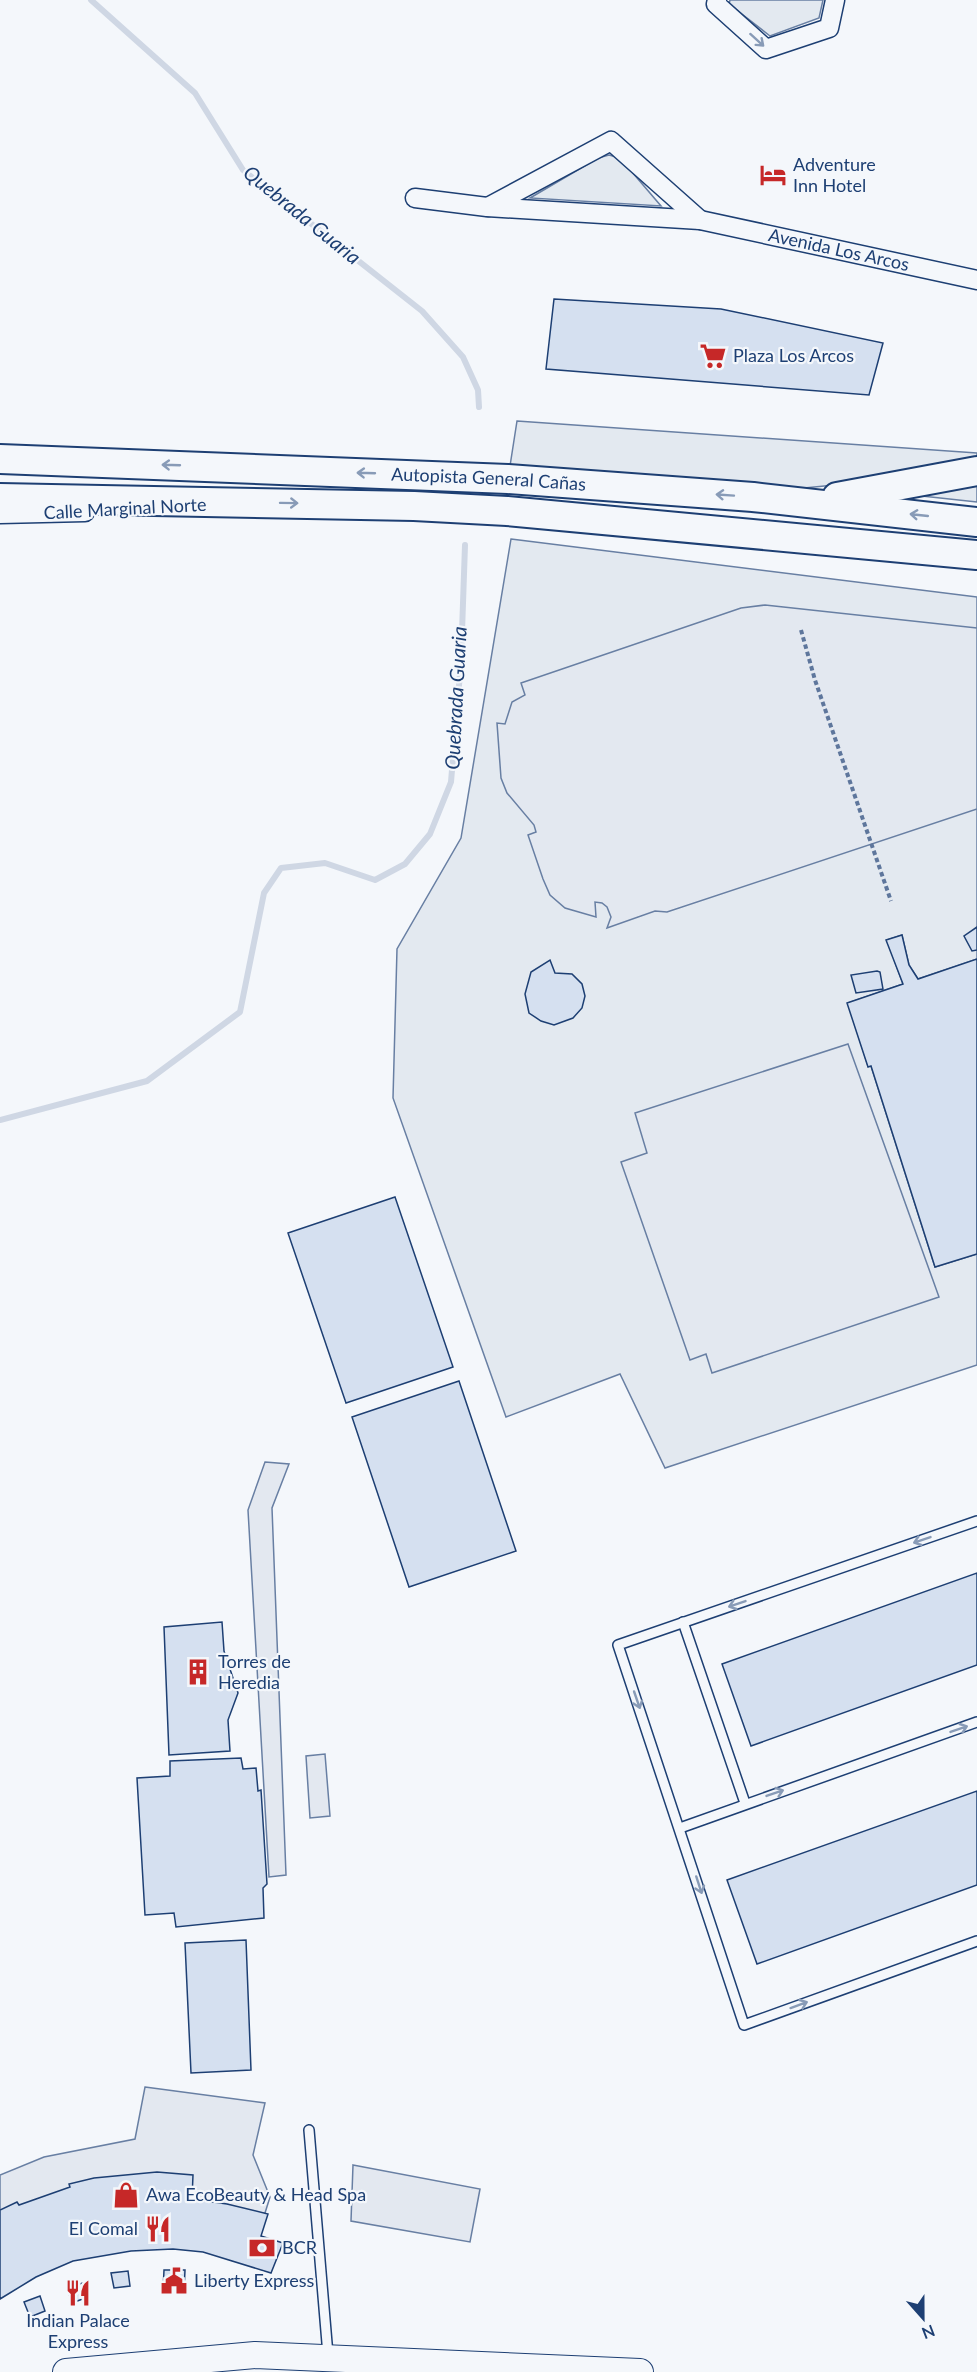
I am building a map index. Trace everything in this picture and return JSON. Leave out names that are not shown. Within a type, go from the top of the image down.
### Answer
[{"type":"highway","name":"Autopista General Cañas","points":[[0,459],[508,479],[808,502],[977,522]]},
{"type":"highway","points":[[808,502],[977,471]]},
{"type":"highway","name":"Autopista General Cañas","points":[[0,498],[249,502],[507,511],[977,555]]},
{"type":"highway","points":[[507,511],[977,569]]},
{"type":"main road","points":[[66,2372],[109,2370],[255,2355],[461,2368],[640,2372]]},
{"type":"street","points":[[717,0],[716,4],[766,49],[829,28],[835,0]]},
{"type":"street","name":"Avenida Los Arcos","points":[[487,207],[611,141],[700,220]]},
{"type":"street","name":"Avenida Los Arcos","points":[[414,198],[487,207],[700,220],[977,280]]},
{"type":"street","name":"Calle Marginal Norte","points":[[0,514],[55,514],[249,502]]},
{"type":"lane","points":[[977,1521],[618,1645],[744,2025],[977,1941]]},
{"type":"lane","points":[[683,1622],[745,1803]]},
{"type":"lane","points":[[680,1828],[977,1722]]},
{"type":"lane","points":[[309,2130],[328,2358]]},
{"type":"path","points":[[801,630],[815,680],[891,901]]},
{"type":"shaded area","points":[[730,0],[823,0],[819,18],[770,36],[729,4]]},
{"type":"shaded area","points":[[609,155],[620,158],[661,206],[530,198],[598,158]]},
{"type":"shaded area","points":[[517,421],[977,453],[977,464],[865,482],[794,489],[510,466]]},
{"type":"shaded area","points":[[977,480],[977,502],[894,493]]},
{"type":"shaded area","points":[[511,539],[977,597],[977,959],[918,979],[909,965],[902,935],[887,940],[903,984],[848,1003],[868,1066],[871,1066],[935,1267],[977,1254],[977,1365],[665,1468],[620,1374],[506,1417],[393,1098],[397,949],[461,838]]},
{"type":"shaded area","points":[[765,605],[977,628],[977,809],[667,912],[655,911],[607,928],[611,917],[607,907],[602,903],[595,902],[596,917],[565,908],[550,895],[543,879],[528,835],[536,832],[534,825],[507,793],[501,778],[497,723],[505,724],[512,702],[525,695],[521,683],[741,608]]},
{"type":"shaded area","points":[[848,1044],[939,1297],[712,1373],[706,1354],[690,1360],[621,1162],[647,1153],[635,1113]]},
{"type":"shaded area","points":[[265,1462],[289,1464],[272,1508],[286,1875],[269,1877],[248,1510]]},
{"type":"shaded area","points":[[325,1754],[330,1816],[310,1818],[306,1756]]},
{"type":"shaded area","points":[[145,2087],[265,2103],[253,2155],[270,2197],[265,2213],[0,2236],[0,2175],[44,2157],[135,2139]]},
{"type":"shaded area","points":[[353,2165],[480,2189],[470,2242],[351,2221]]},
{"type":"building","name":"Plaza Los Arcos","points":[[554,299],[721,309],[883,343],[869,395],[546,369]]},
{"type":"building","points":[[977,927],[977,950],[972,951],[964,936]]},
{"type":"building","points":[[902,935],[909,965],[918,979],[977,959],[977,1254],[935,1267],[871,1066],[868,1067],[847,1003],[903,984],[886,940]]},
{"type":"building","points":[[550,960],[555,973],[572,974],[582,984],[585,996],[582,1008],[573,1018],[554,1025],[541,1021],[529,1013],[525,994],[531,972]]},
{"type":"building","points":[[880,972],[883,989],[856,993],[851,975]]},
{"type":"building","points":[[395,1197],[453,1367],[346,1403],[288,1233]]},
{"type":"building","points":[[459,1381],[516,1551],[409,1587],[352,1417]]},
{"type":"building","points":[[977,1573],[977,1665],[751,1746],[722,1664]]},
{"type":"building","name":"Torres de Heredia","points":[[222,1622],[224,1651],[238,1693],[228,1720],[230,1751],[169,1755],[164,1627]]},
{"type":"building","points":[[241,1758],[243,1769],[256,1768],[258,1791],[261,1790],[267,1884],[263,1888],[264,1918],[176,1927],[174,1913],[145,1915],[137,1778],[170,1776],[170,1761]]},
{"type":"building","points":[[977,1791],[977,1885],[757,1964],[727,1880]]},
{"type":"building","points":[[246,1940],[251,2070],[191,2073],[185,1943]]},
{"type":"building","points":[[157,2172],[193,2175],[192,2199],[227,2204],[268,2214],[261,2236],[283,2243],[271,2273],[203,2252],[173,2249],[131,2251],[73,2261],[36,2277],[0,2299],[0,2210],[17,2202],[19,2205],[70,2187],[69,2184],[94,2178]]},
{"type":"building","name":"Liberty Express","points":[[164,2270],[185,2270],[184,2291],[163,2291]]},
{"type":"building","points":[[128,2271],[130,2286],[114,2288],[111,2273]]},
{"type":"building","name":"Indian Palace Express","points":[[83,2283],[88,2297],[72,2303],[67,2288]]},
{"type":"building","points":[[40,2296],[45,2311],[30,2317],[24,2302]]},
{"type":"waterway","name":"Quebrada Guaria","points":[[91,0],[195,93],[243,170],[422,311],[463,357],[478,390],[479,407]]},
{"type":"waterway","name":"Quebrada Guaria","points":[[0,1120],[147,1081],[240,1012],[264,893],[281,868],[325,863],[375,880],[405,864],[430,834],[451,782],[461,661],[465,545]]},
{"type":"place","name":"Adventure Inn Hotel","points":[[773,175]]},
{"type":"place","name":"Plaza Los Arcos","points":[[713,356]]},
{"type":"place","name":"Torres de Heredia","points":[[198,1672]]},
{"type":"place","name":"Awa EcoBeauty & Head Spa","points":[[126,2195]]},
{"type":"place","name":"El Comal","points":[[158,2229]]},
{"type":"place","name":"BCR","points":[[262,2248]]},
{"type":"place","name":"Liberty Express","points":[[174,2281]]},
{"type":"place","name":"Indian Palace Express","points":[[78,2293]]}]
